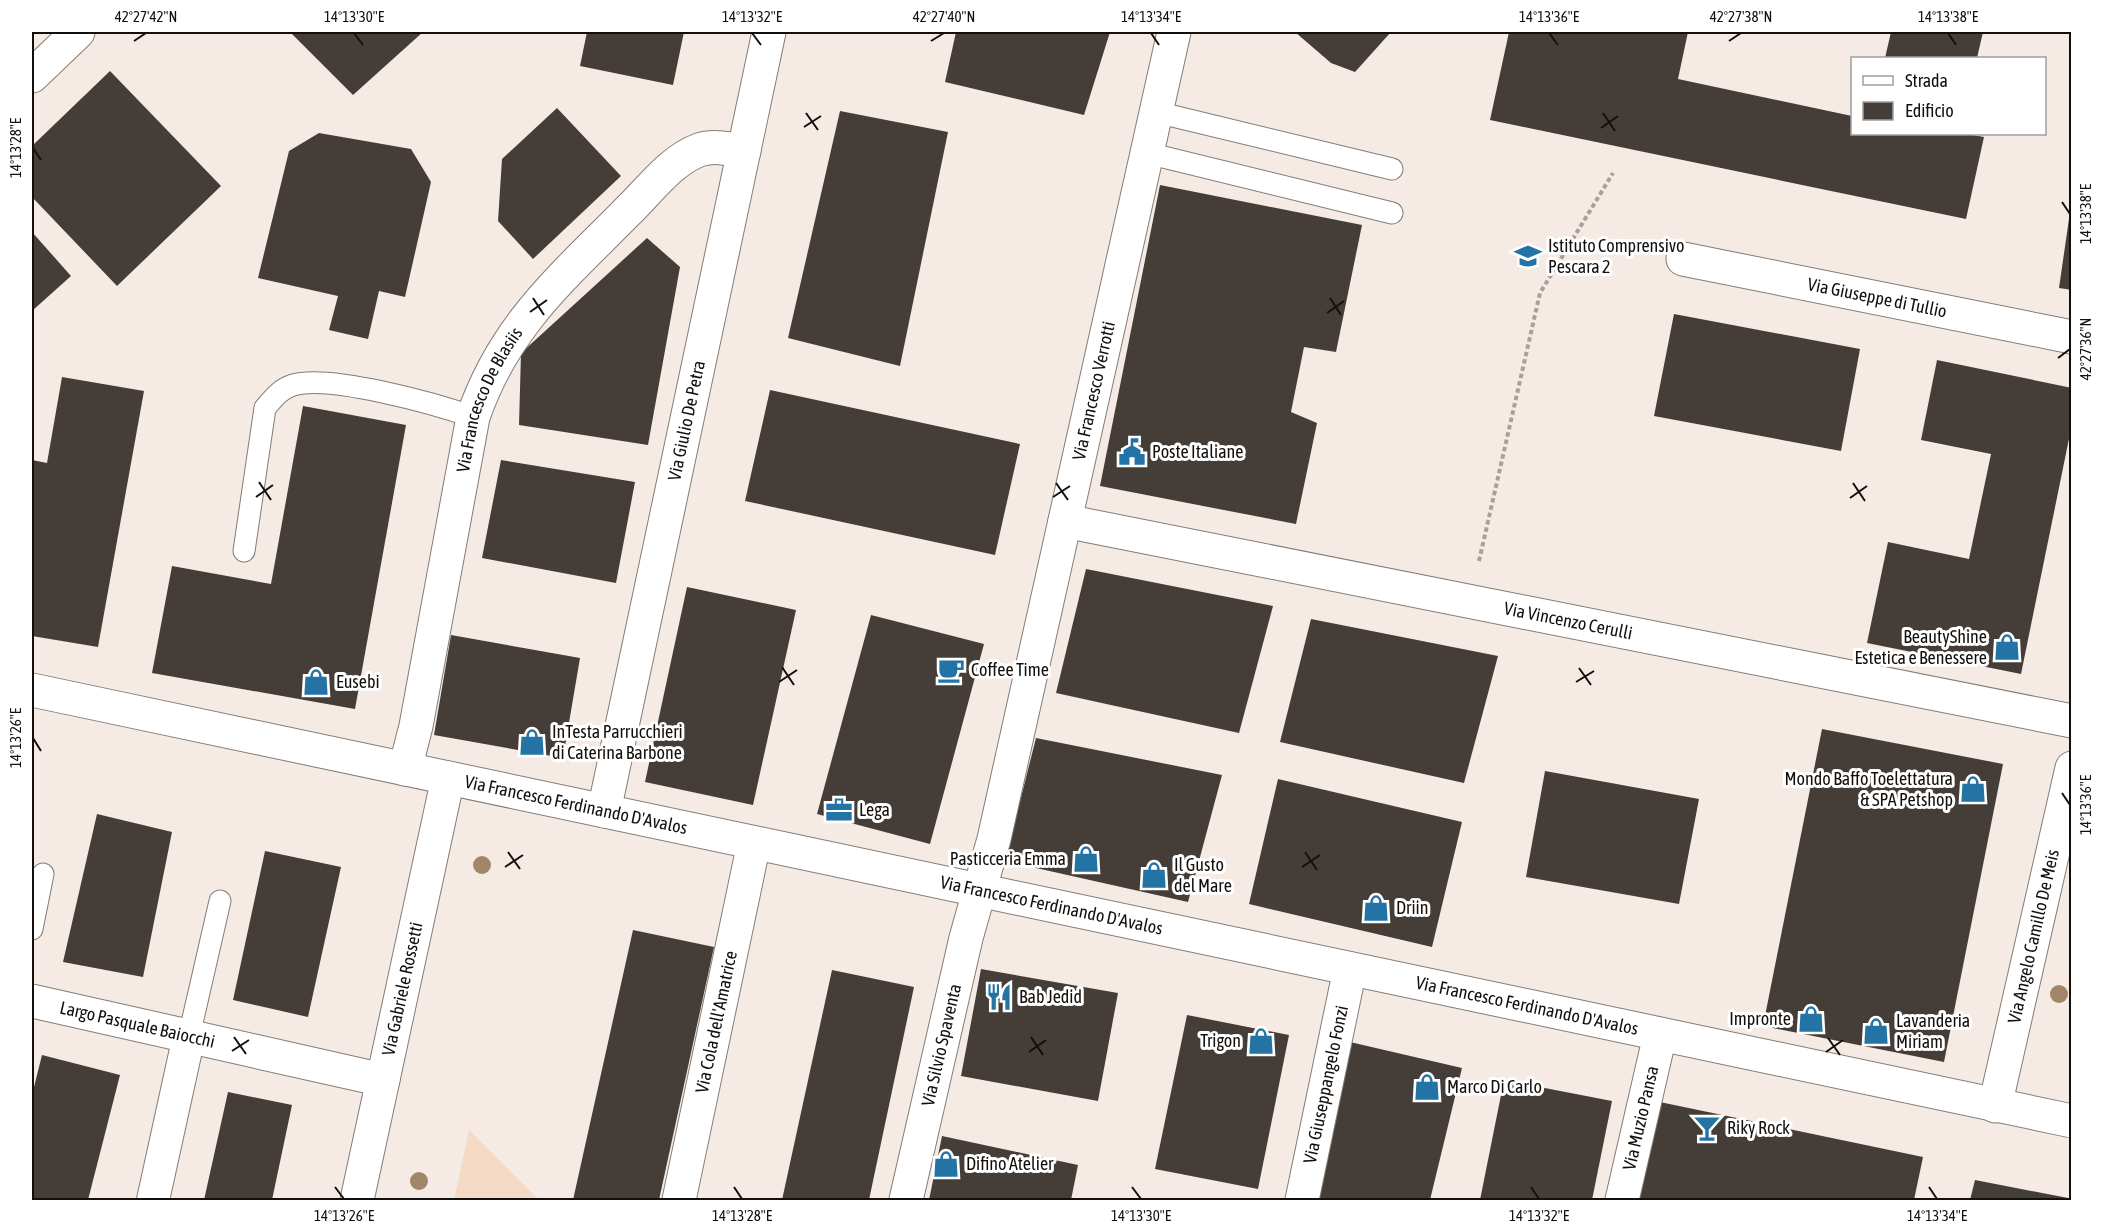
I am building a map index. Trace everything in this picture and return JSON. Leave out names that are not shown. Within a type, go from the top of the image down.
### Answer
[{"type":"street","points":[[32,76],[78,32]]},
{"type":"street","name":"Via Giulio De Petra","points":[[604,811],[769,32]]},
{"type":"street","name":"Via Francesco Verrotti","points":[[979,891],[994,839],[1174,32]]},
{"type":"street","name":"Via Francesco De Blasiis","points":[[405,769],[416,726],[473,417],[485,382],[507,344],[538,302],[673,166],[700,150],[714,147],[744,151]]},
{"type":"street","name":"Via Giuseppe di Tullio","points":[[1683,259],[2072,337]]},
{"type":"street","name":"Via Vincenzo Cerulli","points":[[1065,521],[2072,721]]},
{"type":"street","name":"Via Francesco Ferdinando D'Avalos","points":[[32,690],[2071,1121]]},
{"type":"street","name":"Via Angelo Camillo De Meis","points":[[1995,1106],[2072,768]]},
{"type":"street","name":"Via Gabriele Rossetti","points":[[357,1200],[448,778]]},
{"type":"street","name":"Via Cola dell'Amatrice","points":[[679,1200],[754,843]]},
{"type":"street","name":"Via Silvio Spaventa","points":[[906,1200],[966,938],[979,891]]},
{"type":"street","name":"Via Giuseppangelo Fonzi","points":[[1302,1200],[1350,969]]},
{"type":"street","name":"Largo Pasquale Baiocchi","points":[[32,1001],[382,1080]]},
{"type":"street","name":"Via Muzio Pansa","points":[[1622,1200],[1660,1035]]},
{"type":"street","points":[[153,1200],[189,1036]]},
{"type":"lane","points":[[1156,112],[1392,169]]},
{"type":"lane","points":[[1147,153],[1392,213]]},
{"type":"lane","points":[[244,551],[265,408],[277,393],[291,385],[323,382],[430,402],[473,417]]},
{"type":"lane","points":[[32,929],[44,874]]},
{"type":"lane","points":[[189,1036],[220,901]]},
{"type":"path","points":[[1470,602],[1540,293],[1613,172]]},
{"type":"shaded area","points":[[469,1130],[539,1200],[454,1200]]},
{"type":"building","points":[[290,32],[423,32],[353,95]]},
{"type":"building","points":[[587,32],[684,32],[673,85],[580,66]]},
{"type":"building","points":[[956,32],[1110,32],[1084,115],[945,82]]},
{"type":"building","points":[[1295,32],[1391,32],[1355,72],[1331,63]]},
{"type":"building","points":[[1509,32],[1688,32],[1678,79],[1851,116],[1851,135],[1973,135],[1984,137],[1966,219],[1490,120]]},
{"type":"building","points":[[1891,32],[1983,32],[1977,57],[1885,57]]},
{"type":"building","points":[[110,71],[221,186],[117,286],[32,197],[32,146]]},
{"type":"building","points":[[557,108],[621,176],[533,259],[498,221],[502,159]]},
{"type":"building","points":[[840,111],[948,132],[900,366],[788,338]]},
{"type":"building","points":[[319,133],[411,149],[431,182],[405,297],[379,291],[368,339],[329,330],[338,296],[258,278],[289,151]]},
{"type":"building","points":[[1160,185],[1362,225],[1336,352],[1304,347],[1291,412],[1317,423],[1296,524],[1100,486]]},
{"type":"building","points":[[2070,212],[2072,213],[2072,290],[2059,288]]},
{"type":"building","points":[[32,232],[71,276],[32,311]]},
{"type":"building","points":[[647,238],[680,267],[648,445],[519,425],[521,353]]},
{"type":"building","points":[[1674,314],[1860,349],[1841,451],[1654,416]]},
{"type":"building","points":[[1937,360],[2072,388],[2072,424],[2021,674],[1867,643],[1888,542],[1969,559],[1991,454],[1921,440]]},
{"type":"building","points":[[62,377],[144,391],[98,647],[32,636],[32,460],[47,463]]},
{"type":"building","points":[[770,390],[1020,444],[995,555],[745,501]]},
{"type":"building","points":[[303,406],[406,425],[355,709],[152,673],[172,566],[271,584]]},
{"type":"building","points":[[501,460],[635,482],[616,583],[482,558]]},
{"type":"building","points":[[1086,569],[1273,606],[1239,733],[1056,693]]},
{"type":"building","points":[[687,587],[796,610],[753,805],[645,782]]},
{"type":"building","points":[[871,615],[984,644],[930,844],[817,814]]},
{"type":"building","points":[[1311,619],[1498,656],[1464,783],[1280,742]]},
{"type":"building","points":[[451,635],[580,658],[563,758],[434,735]]},
{"type":"building","points":[[1822,729],[2003,764],[1944,1062],[1763,1026]]},
{"type":"building","points":[[1036,738],[1222,775],[1188,902],[1005,861]]},
{"type":"building","points":[[1545,771],[1699,799],[1679,904],[1526,877]]},
{"type":"building","points":[[1278,779],[1462,822],[1432,947],[1249,904]]},
{"type":"building","points":[[97,814],[172,832],[143,977],[63,962]]},
{"type":"building","points":[[265,851],[341,867],[308,1017],[233,1000]]},
{"type":"building","points":[[633,930],[714,947],[659,1200],[573,1200]]},
{"type":"building","points":[[981,969],[1118,993],[1098,1101],[961,1076]]},
{"type":"building","points":[[832,970],[914,987],[869,1200],[782,1200]]},
{"type":"building","points":[[1187,1015],[1289,1035],[1258,1189],[1155,1169]]},
{"type":"building","points":[[1350,1042],[1462,1068],[1430,1200],[1313,1200]]},
{"type":"building","points":[[42,1055],[120,1075],[88,1200],[32,1200],[32,1095]]},
{"type":"building","points":[[1504,1080],[1612,1101],[1592,1200],[1480,1200]]},
{"type":"building","points":[[228,1092],[292,1105],[272,1200],[204,1200]]},
{"type":"building","points":[[1655,1101],[1923,1157],[1914,1200],[1636,1200]]},
{"type":"building","points":[[942,1136],[1078,1165],[1071,1200],[929,1200]]},
{"type":"building","points":[[1975,1180],[2068,1198],[2068,1200],[1970,1200]]},
{"type":"place","name":"Istituto Comprensivo Pescara 2","points":[[1528,256]]},
{"type":"place","name":"Poste Italiane","points":[[1132,452]]},
{"type":"place","name":"BeautyShine Estetica e Benessere","points":[[2007,647]]},
{"type":"place","name":"Coffee Time","points":[[951,670]]},
{"type":"place","name":"Eusebi","points":[[316,682]]},
{"type":"place","name":"InTesta Parrucchieri di Caterina Barbone","points":[[532,742]]},
{"type":"place","name":"Mondo Baffo Toelettatura & SPA Petshop","points":[[1973,789]]},
{"type":"place","name":"Lega","points":[[839,810]]},
{"type":"place","name":"Pasticceria Emma","points":[[1086,859]]},
{"type":"place","name":"Il Gusto del Mare","points":[[1154,875]]},
{"type":"place","name":"Driin","points":[[1376,908]]},
{"type":"place","name":"Bab Jedid","points":[[999,997]]},
{"type":"place","name":"Impronte","points":[[1811,1019]]},
{"type":"place","name":"Lavanderia Miriam","points":[[1876,1031]]},
{"type":"place","name":"Trigon","points":[[1261,1041]]},
{"type":"place","name":"Marco Di Carlo","points":[[1427,1087]]},
{"type":"place","name":"Riky Rock","points":[[1707,1128]]},
{"type":"place","name":"Difino Atelier","points":[[946,1164]]}]
